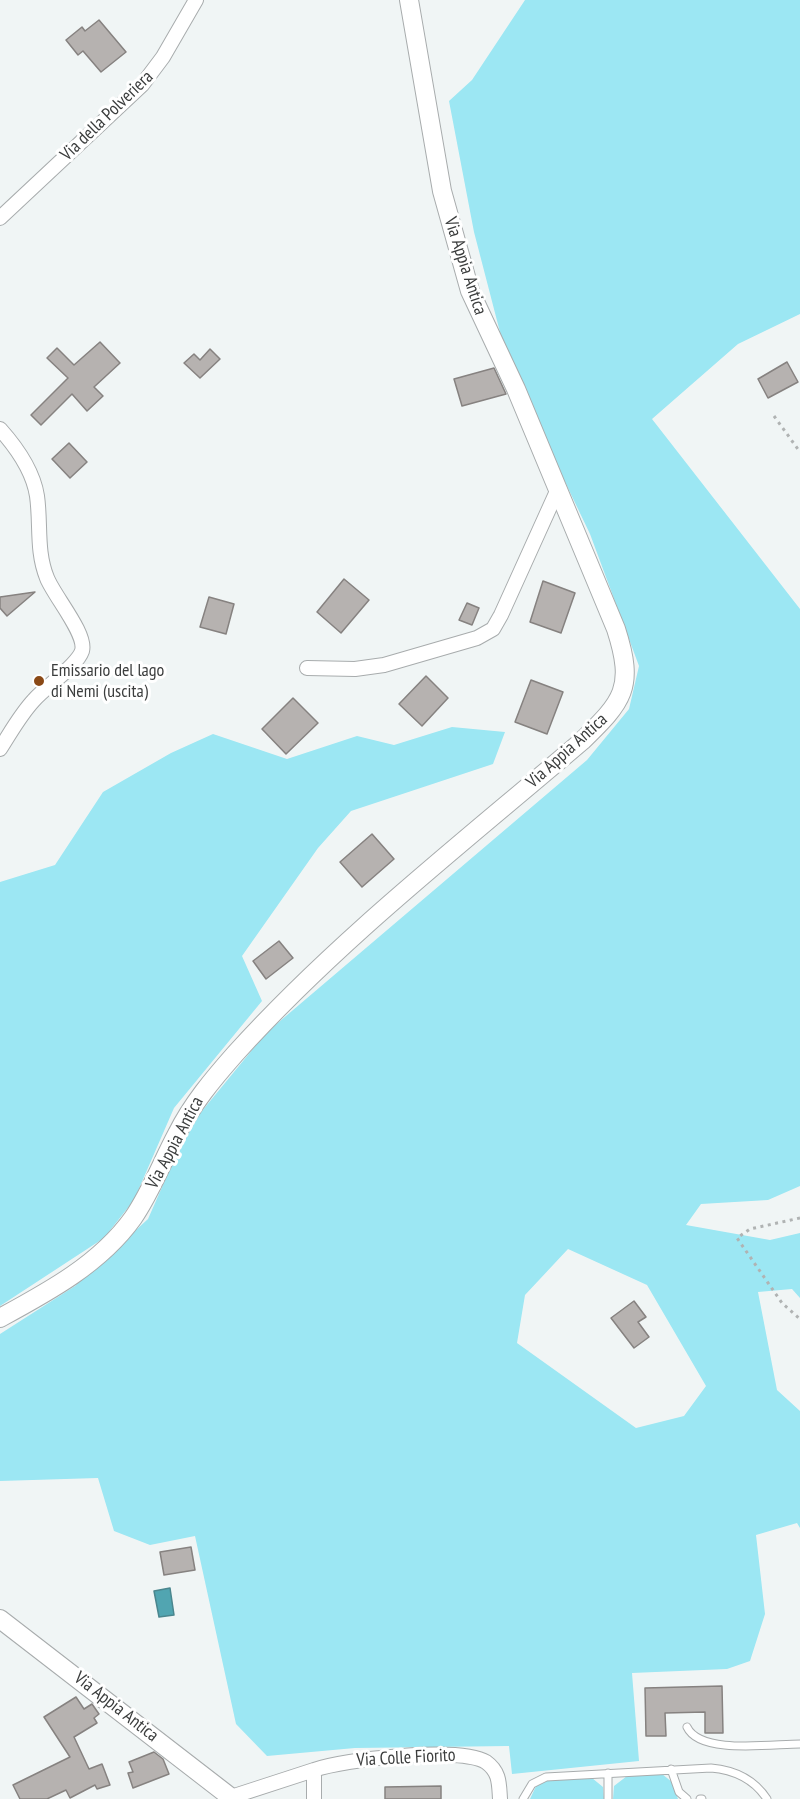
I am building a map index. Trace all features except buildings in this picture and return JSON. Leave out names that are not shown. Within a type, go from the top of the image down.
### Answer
[{"type":"street","name":"Via della Polveriera","points":[[0,218],[147,79],[163,57],[195,0]]},
{"type":"street","name":"Via Appia Antica","points":[[0,1318],[63,1282],[107,1249],[145,1200],[176,1136],[199,1097],[260,1028],[363,929],[582,741],[617,704],[625,675],[622,650],[508,371],[479,315],[463,269],[441,183],[409,0]]},
{"type":"street","points":[[0,429],[18,451],[33,478],[37,495],[43,567],[54,594],[78,630],[82,644],[77,659],[35,699],[0,749]]},
{"type":"street","points":[[308,668],[373,667],[473,640],[490,631],[503,611],[558,489]]},
{"type":"street","name":"Via Appia Antica","points":[[0,1619],[232,1798]]},
{"type":"street","name":"Via Colle Fiorito","points":[[232,1798],[338,1763],[368,1758],[471,1756],[485,1761],[496,1772],[500,1799]]},
{"type":"street","points":[[314,1770],[314,1799]]},
{"type":"lane","points":[[687,1727],[691,1736],[710,1745],[800,1744]]},
{"type":"lane","points":[[671,1769],[679,1792],[687,1799]]},
{"type":"lane","points":[[523,1799],[532,1784],[541,1778],[671,1769],[729,1770],[759,1788],[766,1799]]},
{"type":"lane","points":[[608,1773],[608,1799]]},
{"type":"path","points":[[774,416],[800,452]]},
{"type":"path","points":[[800,1218],[750,1229],[737,1238],[782,1303],[800,1319]]},
{"type":"shaded area","points":[[525,0],[800,0],[800,314],[738,344],[652,419],[800,609],[800,1186],[768,1200],[701,1204],[686,1225],[770,1240],[800,1233],[800,1298],[792,1289],[758,1292],[777,1390],[800,1411],[800,1528],[797,1523],[756,1535],[765,1614],[750,1661],[727,1669],[632,1673],[639,1761],[512,1774],[509,1746],[355,1748],[267,1756],[236,1724],[195,1536],[150,1545],[114,1531],[98,1478],[0,1481],[0,1334],[75,1286],[148,1219],[188,1128],[266,1033],[587,760],[629,709],[639,666],[590,534],[508,363],[474,232],[449,101],[472,80]],"holes":[[[568,1249],[647,1285],[706,1386],[684,1416],[636,1428],[517,1343],[525,1295]]]},
{"type":"shaded area","points":[[452,727],[505,732],[493,764],[351,811],[318,848],[242,956],[262,1001],[174,1108],[134,1200],[104,1238],[0,1306],[0,882],[55,865],[103,792],[171,753],[213,734],[287,759],[357,736],[394,745]]},
{"type":"shaded area","points":[[170,1588],[174,1615],[159,1617],[154,1591]]},
{"type":"shaded area","points":[[662,1774],[672,1782],[678,1799],[613,1799],[614,1786],[627,1776]]},
{"type":"shaded area","points":[[592,1778],[603,1787],[604,1799],[530,1799],[537,1784],[545,1780]]},
{"type":"place","name":"Emissario del lago di Nemi (uscita)","points":[[39,681]]}]
